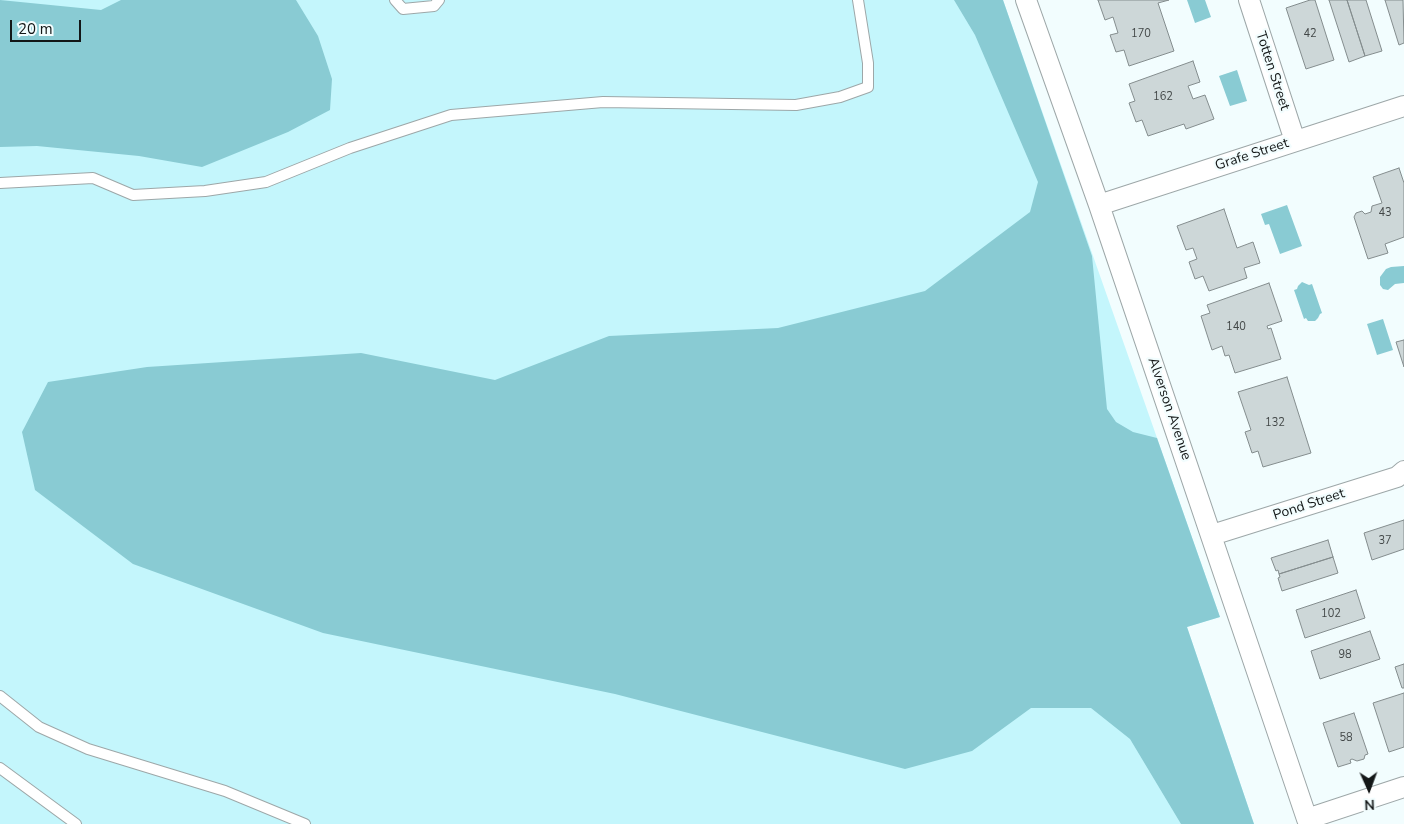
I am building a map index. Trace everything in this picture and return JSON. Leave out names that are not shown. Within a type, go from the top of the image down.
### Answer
[{"type":"street","name":"Alverson Avenue","points":[[1026,0],[1099,205],[1307,819],[1404,787]]},
{"type":"street","name":"Totten Street","points":[[1250,0],[1295,141]]},
{"type":"street","name":"Grafe Street","points":[[1099,205],[1404,106]]},
{"type":"street","name":"Pond Street","points":[[1212,535],[1397,477],[1404,471]]},
{"type":"lane","points":[[395,0],[403,9],[434,6],[439,0]]},
{"type":"lane","points":[[0,183],[92,178],[133,195],[205,191],[266,182],[350,148],[451,114],[603,102],[796,105],[840,96],[868,87],[868,63],[858,0]]},
{"type":"lane","points":[[0,696],[39,727],[88,749],[225,791],[305,824]]},
{"type":"lane","points":[[0,768],[76,824]]},
{"type":"shaded area","points":[[0,0],[1003,0],[1220,617],[1187,627],[1254,824],[0,824]]},
{"type":"shaded area","points":[[0,0],[101,10],[121,0],[296,0],[318,36],[332,79],[330,110],[288,132],[202,167],[139,156],[37,146],[0,147]]},
{"type":"shaded area","points":[[954,0],[1003,0],[1092,256],[1107,409],[1116,422],[1133,432],[1157,438],[1220,617],[1187,627],[1254,824],[1181,824],[1130,739],[1091,708],[1031,708],[972,751],[905,769],[615,694],[323,633],[133,564],[35,490],[22,432],[48,382],[147,367],[361,353],[495,380],[609,336],[778,328],[925,291],[1030,212],[1038,182],[975,35]]},
{"type":"shaded area","points":[[1187,0],[1205,0],[1211,17],[1195,23]]},
{"type":"shaded area","points":[[1237,70],[1247,101],[1230,106],[1219,76]]},
{"type":"shaded area","points":[[1287,205],[1302,246],[1280,254],[1269,224],[1265,225],[1261,214]]},
{"type":"shaded area","points":[[1404,266],[1404,283],[1395,284],[1388,290],[1383,289],[1380,285],[1380,277],[1386,269]]},
{"type":"shaded area","points":[[1302,282],[1309,285],[1312,284],[1322,313],[1315,321],[1304,319],[1294,290]]},
{"type":"shaded area","points":[[1383,319],[1393,350],[1377,355],[1367,324]]},
{"type":"building","points":[[1098,0],[1169,0],[1158,3],[1174,51],[1129,66],[1124,50],[1116,52],[1110,35],[1118,33],[1113,17],[1105,20]]},
{"type":"building","points":[[1315,0],[1334,60],[1306,69],[1286,8]]},
{"type":"building","points":[[1329,0],[1347,0],[1365,56],[1349,62]]},
{"type":"building","points":[[1347,0],[1366,0],[1382,51],[1365,56]]},
{"type":"building","points":[[1385,0],[1403,0],[1404,43],[1399,45]]},
{"type":"building","points":[[1193,61],[1200,82],[1188,86],[1193,99],[1205,95],[1214,119],[1186,129],[1184,124],[1148,136],[1142,120],[1136,122],[1129,103],[1135,101],[1129,84]]},
{"type":"building","points":[[1399,168],[1404,183],[1404,237],[1385,244],[1388,253],[1368,259],[1354,217],[1356,213],[1362,211],[1365,214],[1371,212],[1372,206],[1382,203],[1373,177]]},
{"type":"building","points":[[1224,209],[1237,248],[1253,242],[1260,263],[1244,268],[1247,278],[1209,291],[1203,276],[1195,279],[1189,262],[1197,259],[1193,248],[1186,250],[1177,226]]},
{"type":"building","points":[[1269,283],[1282,321],[1267,326],[1268,329],[1271,328],[1281,359],[1235,373],[1229,355],[1225,356],[1222,346],[1212,350],[1201,316],[1210,313],[1207,305]]},
{"type":"building","points":[[1404,340],[1404,367],[1396,342]]},
{"type":"building","points":[[1287,377],[1311,453],[1263,467],[1258,451],[1252,453],[1245,432],[1251,430],[1238,392]]},
{"type":"building","points":[[1404,520],[1404,549],[1372,560],[1364,533]]},
{"type":"building","points":[[1328,540],[1333,557],[1279,574],[1278,570],[1276,571],[1271,558]]},
{"type":"building","points":[[1333,557],[1338,573],[1282,591],[1278,578],[1280,577],[1279,574]]},
{"type":"building","points":[[1356,590],[1365,618],[1305,638],[1296,610]]},
{"type":"building","points":[[1370,631],[1380,659],[1320,679],[1311,651]]},
{"type":"building","points":[[1404,664],[1404,688],[1402,688],[1395,667]]},
{"type":"building","points":[[1404,693],[1404,747],[1389,752],[1373,703]]},
{"type":"building","points":[[1354,713],[1368,754],[1365,755],[1364,759],[1357,761],[1352,759],[1350,760],[1351,763],[1338,767],[1323,723]]}]
